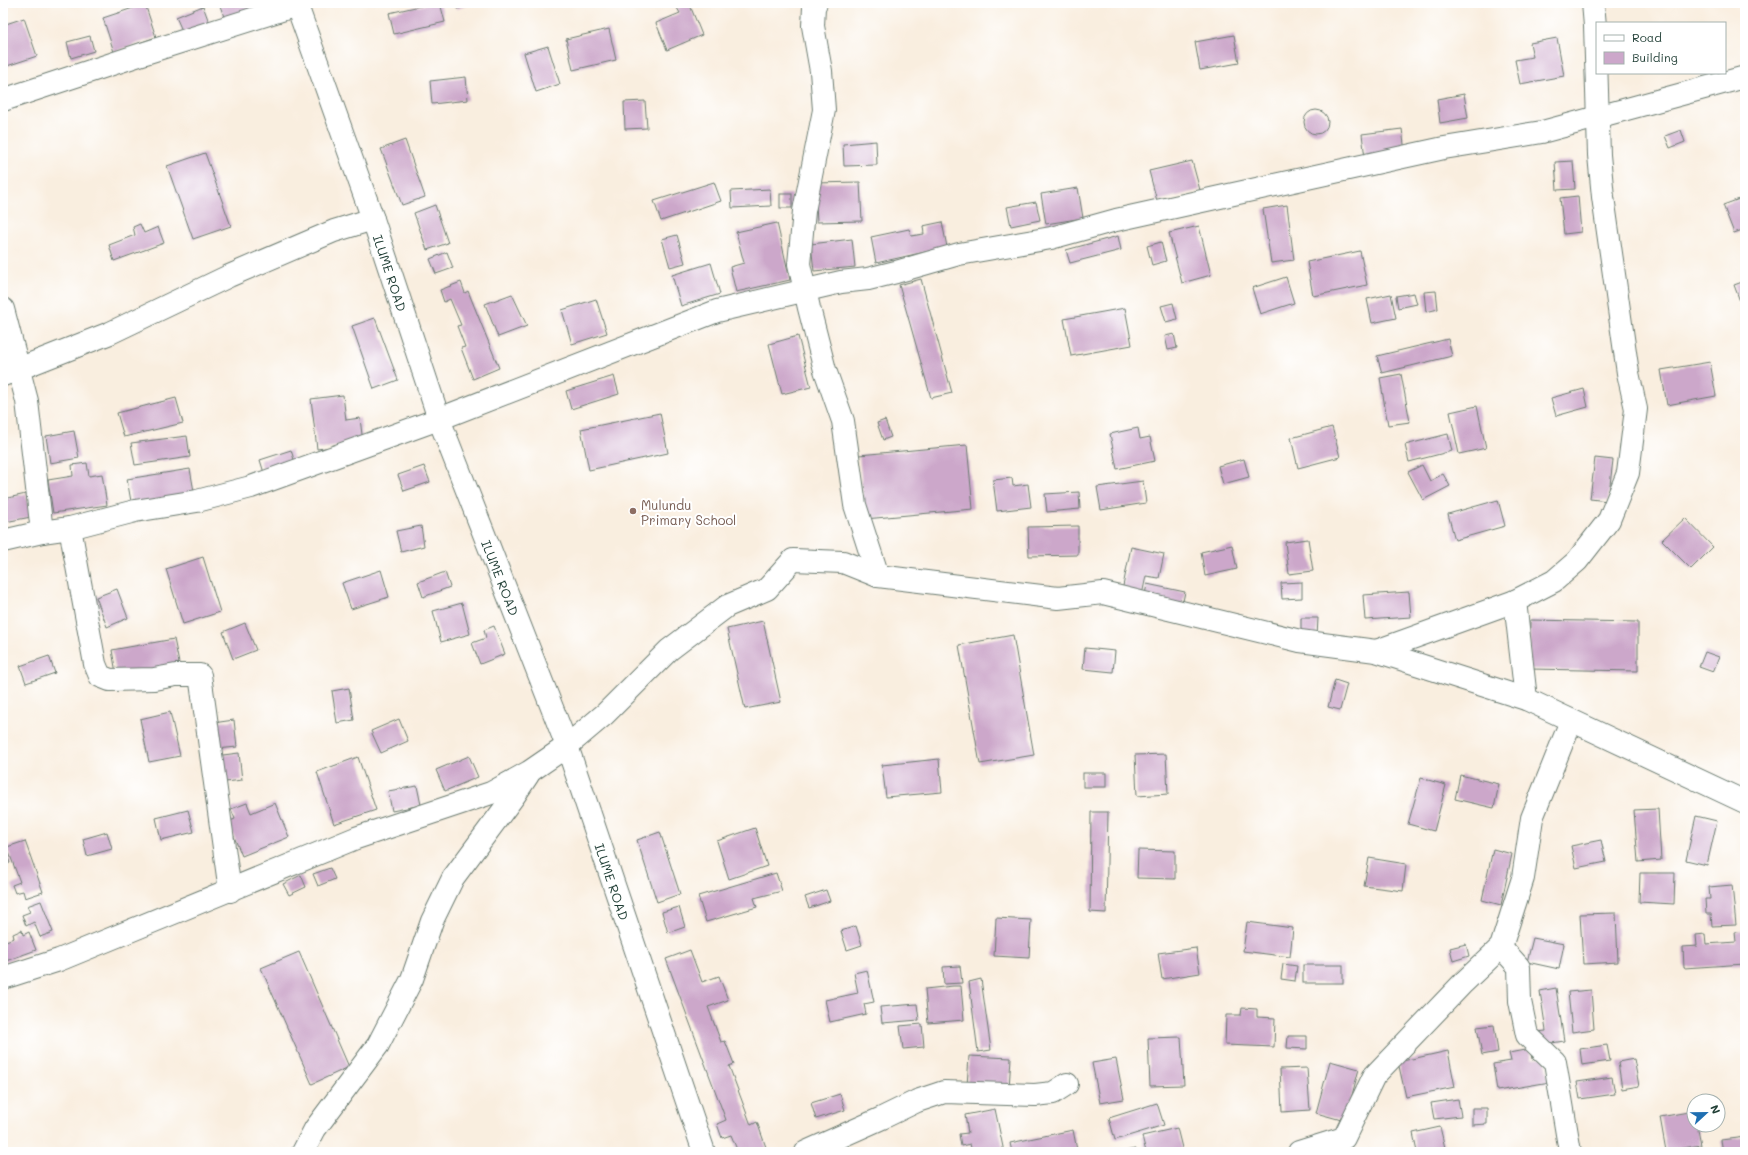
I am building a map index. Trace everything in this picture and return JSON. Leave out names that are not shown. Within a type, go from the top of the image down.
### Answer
[{"type":"street","points":[[816,3],[814,7],[813,26],[821,71],[824,110],[804,211],[799,264],[825,370],[844,421],[855,505],[878,576]]},
{"type":"street","points":[[1593,3],[1596,71]]},
{"type":"street","points":[[3,100],[297,4]]},
{"type":"street","name":"ILUME ROAD","points":[[297,4],[373,219],[439,419],[567,746],[704,1152]]},
{"type":"street","points":[[1376,651],[1515,601],[1554,581],[1577,561],[1608,520],[1628,473],[1636,409],[1628,373],[1603,197],[1599,155],[1596,74]]},
{"type":"street","points":[[3,541],[42,532],[70,528],[135,511],[197,501],[251,487],[439,419],[717,311],[805,290],[889,274],[959,254],[1051,238],[1116,220],[1444,148],[1542,132],[1745,77]]},
{"type":"street","points":[[11,372],[110,333],[229,276],[327,234],[373,219]]},
{"type":"street","points":[[3,309],[11,372],[27,401],[42,532]]},
{"type":"street","points":[[70,528],[95,664],[100,676],[110,680],[154,679],[176,675],[200,675],[230,891]]},
{"type":"street","points":[[3,978],[59,960],[356,838],[491,793],[529,772],[567,746],[605,714],[669,650],[727,606],[767,589],[793,560],[843,562],[878,576],[1058,598],[1103,593],[1300,641],[1376,651],[1526,699],[1571,722],[1745,802]]},
{"type":"street","points":[[1515,601],[1526,699]]},
{"type":"street","points":[[1299,1152],[1344,1138],[1374,1076],[1463,983],[1501,947],[1523,878],[1532,818],[1571,722]]},
{"type":"street","points":[[303,1152],[315,1129],[378,1044],[412,979],[432,921],[452,878],[514,796],[529,772]]},
{"type":"street","points":[[1501,947],[1519,967],[1520,1001],[1526,1035],[1555,1062],[1570,1152]]},
{"type":"street","points":[[806,1152],[917,1101],[944,1092],[1053,1093],[1068,1084]]},
{"type":"building","points":[[219,3],[257,3],[260,14],[227,25]]},
{"type":"building","points":[[433,3],[440,3],[445,22],[394,34],[389,13]]},
{"type":"building","points":[[454,3],[472,3],[457,9]]},
{"type":"building","points":[[689,3],[702,35],[667,50],[656,23],[680,13],[677,8]]},
{"type":"building","points":[[1739,3],[1745,3],[1745,14],[1742,15]]},
{"type":"building","points":[[145,4],[156,37],[114,52],[103,18]]},
{"type":"building","points":[[203,6],[210,25],[184,35],[176,17]]},
{"type":"building","points":[[24,18],[37,56],[4,67],[3,25]]},
{"type":"building","points":[[609,29],[616,60],[573,70],[566,39]]},
{"type":"building","points":[[1234,35],[1239,63],[1200,70],[1195,42]]},
{"type":"building","points":[[90,36],[94,51],[71,58],[67,42]]},
{"type":"building","points":[[1557,38],[1564,76],[1520,84],[1515,60],[1533,57],[1530,43]]},
{"type":"building","points":[[548,46],[560,84],[536,92],[524,53]]},
{"type":"building","points":[[466,77],[468,100],[432,104],[430,81]]},
{"type":"building","points":[[1464,94],[1468,118],[1440,123],[1437,99]]},
{"type":"building","points":[[645,101],[647,128],[625,129],[624,102]]},
{"type":"building","points":[[1316,110],[1325,113],[1328,122],[1325,131],[1316,134],[1307,131],[1304,122],[1307,113]]},
{"type":"building","points":[[1402,129],[1405,152],[1365,158],[1362,134]]},
{"type":"building","points":[[1681,130],[1685,142],[1670,148],[1665,136]]},
{"type":"building","points":[[405,140],[425,197],[402,205],[381,149]]},
{"type":"building","points":[[876,141],[877,165],[844,166],[843,144]]},
{"type":"building","points":[[205,153],[231,226],[193,239],[167,166]]},
{"type":"building","points":[[1192,161],[1200,190],[1157,201],[1149,171]]},
{"type":"building","points":[[1573,161],[1575,189],[1557,190],[1555,162]]},
{"type":"building","points":[[714,182],[721,201],[661,221],[654,201]]},
{"type":"building","points":[[860,182],[862,221],[817,222],[815,183]]},
{"type":"building","points":[[1078,188],[1083,218],[1046,224],[1041,194]]},
{"type":"building","points":[[770,189],[771,206],[732,208],[731,191]]},
{"type":"building","points":[[780,194],[792,194],[792,208],[780,208]]},
{"type":"building","points":[[1578,196],[1581,232],[1564,234],[1560,198]]},
{"type":"building","points":[[1745,197],[1745,229],[1734,233],[1723,205]]},
{"type":"building","points":[[1036,202],[1040,220],[1011,226],[1007,207]]},
{"type":"building","points":[[435,205],[448,243],[427,250],[414,213]]},
{"type":"building","points":[[1287,205],[1294,260],[1271,263],[1263,209]]},
{"type":"building","points":[[942,222],[947,247],[876,263],[871,237],[909,229],[911,236],[924,234],[923,226]]},
{"type":"building","points":[[777,223],[790,280],[736,292],[730,267],[744,263],[736,232]]},
{"type":"building","points":[[140,224],[144,233],[158,227],[164,243],[114,261],[109,245],[135,235],[133,227]]},
{"type":"building","points":[[1199,226],[1211,275],[1182,283],[1169,233]]},
{"type":"building","points":[[677,235],[685,263],[670,267],[662,239]]},
{"type":"building","points":[[1118,236],[1121,250],[1070,263],[1066,250]]},
{"type":"building","points":[[852,239],[855,267],[814,271],[811,244]]},
{"type":"building","points":[[1161,242],[1166,261],[1152,265],[1147,246]]},
{"type":"building","points":[[1360,251],[1367,285],[1313,296],[1307,262]]},
{"type":"building","points":[[447,252],[453,268],[436,274],[430,259]]},
{"type":"building","points":[[711,263],[720,294],[681,306],[672,275]]},
{"type":"building","points":[[1286,277],[1294,303],[1260,314],[1252,288]]},
{"type":"building","points":[[921,279],[952,393],[931,398],[899,285]]},
{"type":"building","points":[[1745,281],[1745,312],[1744,312],[1734,285]]},
{"type":"building","points":[[461,282],[465,293],[468,291],[499,368],[473,379],[461,348],[465,347],[457,326],[461,325],[450,299],[444,302],[440,290]]},
{"type":"building","points":[[1436,291],[1438,309],[1426,312],[1424,292]]},
{"type":"building","points":[[1414,293],[1417,304],[1398,308],[1396,296]]},
{"type":"building","points":[[512,294],[527,326],[498,337],[485,304]]},
{"type":"building","points":[[1391,294],[1396,318],[1372,323],[1367,299]]},
{"type":"building","points":[[596,299],[607,333],[572,344],[562,310]]},
{"type":"building","points":[[1173,303],[1177,319],[1166,322],[1161,306]]},
{"type":"building","points":[[1125,308],[1132,345],[1071,356],[1064,319]]},
{"type":"building","points":[[375,318],[398,380],[374,389],[352,326]]},
{"type":"building","points":[[1174,334],[1177,348],[1168,350],[1165,336]]},
{"type":"building","points":[[798,336],[811,387],[782,394],[769,344]]},
{"type":"building","points":[[1448,339],[1452,356],[1382,373],[1377,356]]},
{"type":"building","points":[[1710,362],[1716,396],[1667,405],[1661,370]]},
{"type":"building","points":[[1401,374],[1410,422],[1388,425],[1380,378]]},
{"type":"building","points":[[614,376],[619,394],[571,409],[566,391]]},
{"type":"building","points":[[1584,389],[1588,407],[1556,416],[1551,398]]},
{"type":"building","points":[[343,395],[346,420],[360,418],[363,443],[317,449],[311,399]]},
{"type":"building","points":[[176,398],[183,423],[124,437],[117,413]]},
{"type":"building","points":[[1477,406],[1486,448],[1459,454],[1450,412]]},
{"type":"building","name":"Mulundu Primary School","points":[[660,413],[668,453],[589,470],[581,429]]},
{"type":"building","points":[[885,420],[891,437],[883,440],[877,423]]},
{"type":"building","points":[[1332,427],[1340,457],[1298,468],[1291,438]]},
{"type":"building","points":[[1138,428],[1140,439],[1150,437],[1155,461],[1117,469],[1110,434]]},
{"type":"building","points":[[74,431],[79,458],[50,463],[46,436]]},
{"type":"building","points":[[1448,434],[1452,451],[1409,462],[1405,445]]},
{"type":"building","points":[[187,436],[190,457],[135,465],[131,443]]},
{"type":"building","points":[[967,445],[973,509],[865,519],[859,455]]},
{"type":"building","points":[[291,450],[296,466],[265,476],[260,460]]},
{"type":"building","points":[[1595,458],[1613,460],[1608,501],[1590,499]]},
{"type":"building","points":[[1244,459],[1249,477],[1223,484],[1218,466]]},
{"type":"building","points":[[87,463],[89,476],[102,474],[107,505],[53,513],[48,480],[73,476],[72,465]]},
{"type":"building","points":[[1422,465],[1430,481],[1443,474],[1450,486],[1423,500],[1408,472]]},
{"type":"building","points":[[424,466],[430,482],[404,491],[398,475]]},
{"type":"building","points":[[190,469],[195,497],[132,507],[127,479]]},
{"type":"building","points":[[1012,478],[1013,486],[1028,484],[1031,507],[997,511],[993,480]]},
{"type":"building","points":[[1143,481],[1146,503],[1101,510],[1097,487]]},
{"type":"building","points":[[1079,492],[1080,509],[1047,512],[1045,494]]},
{"type":"building","points":[[26,494],[31,517],[5,522],[3,514],[3,499]]},
{"type":"building","points":[[1498,500],[1505,526],[1455,540],[1448,514]]},
{"type":"building","points":[[1685,518],[1713,547],[1691,569],[1662,540]]},
{"type":"building","points":[[421,526],[424,546],[401,552],[396,531]]},
{"type":"building","points":[[1078,526],[1078,555],[1029,556],[1028,527]]},
{"type":"building","points":[[1308,539],[1313,571],[1289,574],[1285,542]]},
{"type":"building","points":[[1232,545],[1237,569],[1205,576],[1201,552]]},
{"type":"building","points":[[1131,547],[1164,554],[1159,578],[1146,576],[1142,595],[1122,591]]},
{"type":"building","points":[[203,557],[220,612],[183,624],[166,569]]},
{"type":"building","points":[[381,570],[389,597],[351,609],[342,583]]},
{"type":"building","points":[[445,572],[450,587],[423,597],[418,582]]},
{"type":"building","points":[[1302,582],[1302,598],[1282,599],[1281,583]]},
{"type":"building","points":[[1147,584],[1185,592],[1179,619],[1142,611]]},
{"type":"building","points":[[117,589],[128,618],[107,627],[96,597]]},
{"type":"building","points":[[1409,592],[1411,617],[1365,620],[1363,595]]},
{"type":"building","points":[[462,603],[470,634],[441,642],[433,611]]},
{"type":"building","points":[[1301,618],[1318,618],[1317,637],[1301,636]]},
{"type":"building","points":[[1530,620],[1638,622],[1638,671],[1529,669]]},
{"type":"building","points":[[763,621],[781,702],[745,709],[727,629]]},
{"type":"building","points":[[245,623],[256,650],[233,659],[223,632]]},
{"type":"building","points":[[494,626],[505,654],[480,664],[472,643],[486,638],[484,630]]},
{"type":"building","points":[[1013,635],[1034,755],[980,764],[959,645]]},
{"type":"building","points":[[174,639],[180,668],[117,679],[112,650]]},
{"type":"building","points":[[1085,648],[1115,651],[1113,672],[1083,669]]},
{"type":"building","points":[[1705,652],[1719,657],[1713,672],[1699,667]]},
{"type":"building","points":[[49,656],[55,673],[26,683],[20,666]]},
{"type":"building","points":[[1335,680],[1347,684],[1340,710],[1328,707]]},
{"type":"building","points":[[349,688],[354,720],[337,723],[332,691]]},
{"type":"building","points":[[170,712],[180,756],[149,762],[140,719]]},
{"type":"building","points":[[399,719],[408,741],[381,753],[371,731]]},
{"type":"building","points":[[234,720],[237,747],[217,749],[213,723]]},
{"type":"building","points":[[239,753],[242,780],[218,783],[215,756]]},
{"type":"building","points":[[1166,754],[1168,794],[1137,796],[1135,755]]},
{"type":"building","points":[[469,756],[478,777],[445,791],[436,770]]},
{"type":"building","points":[[358,757],[376,810],[334,824],[317,772]]},
{"type":"building","points":[[939,759],[942,792],[886,797],[882,765]]},
{"type":"building","points":[[1083,773],[1106,773],[1106,787],[1083,787]]},
{"type":"building","points":[[1460,775],[1499,784],[1494,808],[1455,799]]},
{"type":"building","points":[[1421,778],[1446,785],[1434,831],[1408,824]]},
{"type":"building","points":[[417,786],[421,805],[392,811],[388,791]]},
{"type":"building","points":[[247,803],[251,813],[275,803],[289,837],[242,856],[228,822],[235,819],[231,809]]},
{"type":"building","points":[[1658,809],[1661,860],[1638,862],[1634,810]]},
{"type":"building","points":[[188,810],[194,832],[161,840],[156,818]]},
{"type":"building","points":[[1091,812],[1108,812],[1106,913],[1090,912]]},
{"type":"building","points":[[1696,816],[1717,821],[1707,865],[1686,860]]},
{"type":"building","points":[[755,828],[767,866],[729,879],[717,841]]},
{"type":"building","points":[[107,832],[112,849],[87,856],[83,839]]},
{"type":"building","points":[[660,832],[680,894],[657,902],[637,840]]},
{"type":"building","points":[[1601,840],[1606,862],[1576,868],[1571,846]]},
{"type":"building","points":[[25,841],[43,892],[25,898],[23,891],[15,893],[12,885],[20,882],[7,847]]},
{"type":"building","points":[[3,845],[10,863],[3,865]]},
{"type":"building","points":[[1493,849],[1512,854],[1501,905],[1482,900]]},
{"type":"building","points":[[1138,850],[1175,851],[1175,879],[1137,878]]},
{"type":"building","points":[[1369,858],[1406,864],[1403,891],[1364,886]]},
{"type":"building","points":[[330,868],[335,879],[318,886],[313,874]]},
{"type":"building","points":[[776,873],[782,891],[754,898],[757,907],[706,922],[698,896]]},
{"type":"building","points":[[1640,873],[1675,873],[1674,904],[1639,902]]},
{"type":"building","points":[[301,875],[306,887],[289,895],[283,884]]},
{"type":"building","points":[[1732,885],[1736,925],[1712,926],[1711,914],[1706,914],[1705,899],[1710,899],[1709,887]]},
{"type":"building","points":[[826,890],[830,901],[809,908],[805,897]]},
{"type":"building","points":[[41,901],[53,932],[40,937],[34,922],[26,926],[22,915],[30,912],[27,906]]},
{"type":"building","points":[[679,907],[685,927],[668,933],[662,912]]},
{"type":"building","points":[[1616,913],[1618,962],[1583,964],[1580,914]]},
{"type":"building","points":[[996,918],[1031,920],[1029,958],[994,956]]},
{"type":"building","points":[[1247,922],[1293,928],[1290,957],[1243,951]]},
{"type":"building","points":[[856,926],[862,945],[847,950],[841,931]]},
{"type":"building","points":[[22,930],[23,935],[29,932],[36,950],[3,962],[3,942],[14,938],[13,934]]},
{"type":"building","points":[[1745,931],[1745,964],[1684,968],[1683,947],[1697,946],[1696,935],[1705,934],[1706,944],[1736,942],[1735,932]]},
{"type":"building","points":[[1533,938],[1564,944],[1559,969],[1527,962]]},
{"type":"building","points":[[1466,944],[1469,956],[1453,961],[1450,948]]},
{"type":"building","points":[[1196,948],[1200,973],[1162,979],[1158,953]]},
{"type":"building","points":[[690,950],[702,982],[719,976],[728,1000],[708,1007],[721,1042],[725,1041],[734,1064],[729,1066],[751,1125],[757,1122],[767,1150],[760,1152],[738,1152],[731,1135],[722,1138],[717,1124],[726,1120],[666,959]]},
{"type":"building","points":[[299,952],[349,1067],[312,1084],[261,968]]},
{"type":"building","points":[[1283,964],[1297,966],[1295,981],[1281,979]]},
{"type":"building","points":[[1303,965],[1343,965],[1343,983],[1303,983]]},
{"type":"building","points":[[960,966],[962,983],[944,984],[943,967]]},
{"type":"building","points":[[867,970],[874,1002],[864,1004],[866,1014],[830,1022],[825,1000],[858,993],[854,973]]},
{"type":"building","points":[[981,979],[991,1050],[978,1052],[969,982]]},
{"type":"building","points":[[961,986],[964,1020],[928,1023],[925,989]]},
{"type":"building","points":[[1556,988],[1564,1041],[1539,1045],[1537,1032],[1546,1031],[1540,991]]},
{"type":"building","points":[[1591,990],[1594,1029],[1572,1032],[1568,992]]},
{"type":"building","points":[[917,1004],[919,1020],[882,1023],[880,1007]]},
{"type":"building","points":[[1242,1008],[1257,1009],[1257,1017],[1275,1018],[1274,1047],[1225,1045],[1226,1015],[1241,1015]]},
{"type":"building","points":[[922,1024],[924,1047],[903,1049],[900,1026]]},
{"type":"building","points":[[1494,1025],[1498,1052],[1482,1055],[1477,1027]]},
{"type":"building","points":[[1288,1036],[1307,1036],[1307,1049],[1287,1048]]},
{"type":"building","points":[[1181,1037],[1184,1085],[1150,1086],[1148,1038]]},
{"type":"building","points":[[1607,1045],[1610,1061],[1582,1065],[1580,1049]]},
{"type":"building","points":[[1530,1049],[1532,1059],[1545,1056],[1550,1082],[1497,1091],[1493,1064],[1511,1061],[1509,1053]]},
{"type":"building","points":[[1448,1051],[1455,1087],[1406,1097],[1398,1062]]},
{"type":"building","points":[[969,1056],[1011,1058],[1009,1088],[967,1086]]},
{"type":"building","points":[[1116,1059],[1124,1099],[1100,1103],[1092,1063]]},
{"type":"building","points":[[1634,1059],[1639,1086],[1622,1089],[1618,1062]]},
{"type":"building","points":[[1330,1061],[1359,1069],[1345,1121],[1316,1113]]},
{"type":"building","points":[[1307,1068],[1310,1110],[1282,1112],[1280,1069]]},
{"type":"building","points":[[1612,1077],[1615,1094],[1580,1099],[1577,1082]]},
{"type":"building","points":[[840,1094],[845,1110],[816,1119],[811,1103]]},
{"type":"building","points":[[1458,1099],[1461,1116],[1434,1119],[1431,1103]]},
{"type":"building","points":[[1157,1103],[1164,1125],[1115,1140],[1109,1118]]},
{"type":"building","points":[[1472,1108],[1487,1108],[1487,1124],[1472,1125]]},
{"type":"building","points":[[995,1109],[1004,1152],[972,1152],[970,1144],[961,1146],[959,1134],[968,1133],[965,1115]]},
{"type":"building","points":[[1686,1112],[1686,1133],[1699,1133],[1701,1145],[1666,1151],[1660,1117]]},
{"type":"building","points":[[1440,1127],[1446,1152],[1417,1152],[1413,1133]]},
{"type":"building","points":[[1177,1128],[1183,1152],[1146,1152],[1142,1136]]},
{"type":"building","points":[[1073,1130],[1077,1150],[1066,1152],[1012,1152],[1010,1143]]},
{"type":"building","points":[[1745,1137],[1745,1152],[1723,1152],[1721,1140]]},
{"type":"building","points":[[1136,1149],[1136,1152],[1124,1152],[1124,1151]]},
{"type":"building","points":[[1603,1150],[1603,1152],[1593,1152],[1593,1151]]},
{"type":"place","name":"Mulundu Primary School","points":[[633,511]]}]
